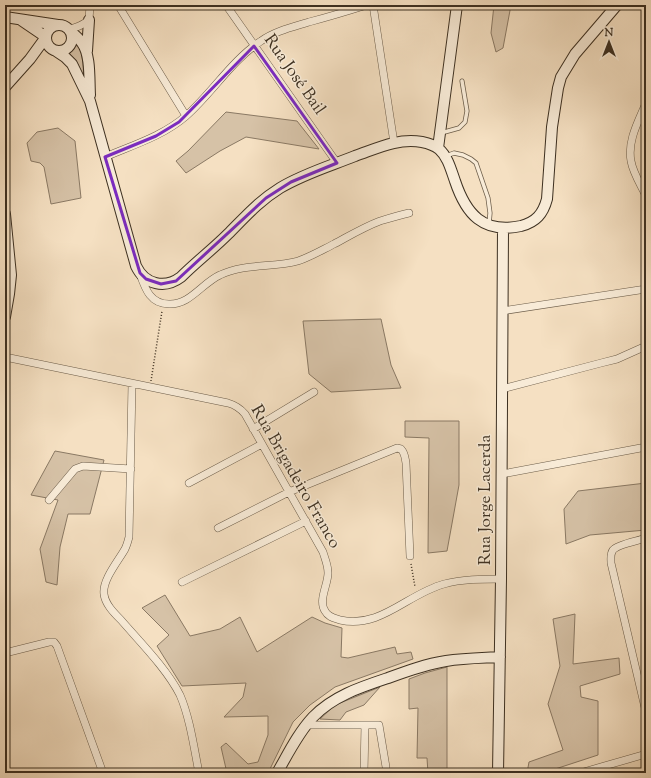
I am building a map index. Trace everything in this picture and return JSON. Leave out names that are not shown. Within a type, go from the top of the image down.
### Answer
[{"type":"main road","points":[[457,5],[440,133],[442,152],[450,166],[459,192],[469,211],[479,220],[490,225],[503,228],[533,222],[545,208],[548,189],[552,127],[561,77],[575,54],[617,5]]},
{"type":"main road","points":[[5,17],[65,27],[83,43],[87,50]]},
{"type":"main road","points":[[21,20],[46,37],[49,46],[65,56],[72,64],[90,101],[133,256],[140,273],[146,279],[153,282],[170,284],[176,281],[229,234],[242,219],[266,198],[280,188],[297,179],[337,163],[403,141],[423,143],[442,152]]},
{"type":"main road","points":[[89,20],[87,50],[90,101]]},
{"type":"main road","points":[[5,87],[30,59],[51,28],[58,25]]},
{"type":"main road","points":[[30,59],[54,50],[61,51],[68,48],[72,40],[70,31]]},
{"type":"main road","points":[[5,214],[10,275],[9,294],[5,317]]},
{"type":"main road","name":"Rua Jorge Lacerda","points":[[498,773],[502,474],[503,228]]},
{"type":"main road","points":[[277,773],[306,725],[322,709],[342,696],[428,664],[446,660],[500,657]]},
{"type":"street","points":[[70,31],[89,20],[90,5]]},
{"type":"street","points":[[118,5],[186,116]]},
{"type":"street","name":"Rua José Bail","points":[[226,5],[337,163]]},
{"type":"street","points":[[105,157],[156,136],[186,116],[244,55],[265,38],[367,5]]},
{"type":"street","points":[[373,5],[394,143]]},
{"type":"street","points":[[646,103],[635,130],[630,152],[631,161],[646,196]]},
{"type":"street","points":[[140,273],[146,289],[153,299],[163,303],[174,304],[183,302],[213,278],[225,273],[238,269],[298,261],[376,223],[409,213]]},
{"type":"street","points":[[502,310],[646,289]]},
{"type":"street","points":[[502,389],[601,363],[624,356],[646,346]]},
{"type":"street","name":"Rua Brigadeiro Franco","points":[[5,357],[233,404],[241,410],[245,414],[323,552],[328,566],[323,606],[324,610],[330,617],[348,621],[368,620],[382,615],[434,587],[452,582],[501,578]]},
{"type":"street","points":[[132,384],[130,537],[126,548],[110,574],[104,593],[106,601],[114,614],[121,620],[164,670],[180,696],[191,731],[199,773]]},
{"type":"street","points":[[253,428],[314,392]]},
{"type":"street","points":[[189,482],[262,444]]},
{"type":"street","points":[[502,474],[646,447]]},
{"type":"street","points":[[218,528],[289,492],[397,448],[403,451],[406,463],[410,556]]},
{"type":"street","points":[[49,500],[74,469],[83,466],[131,469]]},
{"type":"street","points":[[182,582],[306,522]]},
{"type":"street","points":[[646,538],[616,548],[612,551],[611,563],[646,712]]},
{"type":"street","points":[[5,653],[54,642],[57,646],[103,773]]},
{"type":"street","points":[[306,725],[379,725],[386,766]]},
{"type":"street","points":[[364,773],[365,725]]},
{"type":"street","points":[[580,773],[646,754]]},
{"type":"lane","points":[[440,133],[459,128],[465,122],[467,111],[462,81]]},
{"type":"lane","points":[[442,152],[462,155],[476,163],[488,198],[490,225]]},
{"type":"lane","points":[[638,680],[646,685]]},
{"type":"path","points":[[150,387],[163,303]]},
{"type":"path","points":[[410,556],[417,595]]},
{"type":"highlighted area","points":[[254,46],[337,163],[291,182],[266,198],[176,281],[161,284],[146,279],[140,273],[105,157],[156,136],[179,122]]},
{"type":"shaded area","points":[[494,5],[511,5],[503,48],[496,52],[491,33]]},
{"type":"shaded area","points":[[78,44],[82,58],[84,83],[76,63],[69,54]]},
{"type":"shaded area","points":[[226,112],[297,121],[319,149],[246,137],[220,151],[186,173],[176,161],[188,151]]},
{"type":"shaded area","points":[[58,128],[75,141],[81,198],[51,204],[44,167],[40,163],[31,161],[27,143],[37,132]]},
{"type":"shaded area","points":[[381,319],[391,365],[401,388],[331,392],[309,374],[303,321]]},
{"type":"shaded area","points":[[405,421],[459,421],[459,485],[447,551],[428,553],[429,438],[405,437]]},
{"type":"shaded area","points":[[55,451],[104,460],[90,514],[68,514],[60,547],[57,585],[46,582],[40,549],[58,500],[31,495]]},
{"type":"shaded area","points":[[646,483],[646,530],[590,535],[566,544],[564,509],[578,491]]},
{"type":"shaded area","points":[[165,595],[190,636],[220,629],[240,617],[257,652],[312,617],[342,628],[341,657],[348,658],[395,647],[397,654],[411,652],[413,659],[335,687],[310,705],[293,722],[268,773],[227,773],[221,747],[226,743],[248,764],[258,762],[268,735],[268,716],[224,717],[243,697],[246,683],[182,686],[157,646],[169,635],[142,608]]},
{"type":"shaded area","points":[[575,614],[573,664],[619,658],[620,674],[580,686],[581,697],[598,701],[598,755],[543,773],[527,773],[529,762],[563,750],[548,704],[560,666],[553,619]]},
{"type":"shaded area","points":[[447,667],[447,773],[428,773],[427,758],[417,758],[418,708],[409,709],[409,679]]},
{"type":"shaded area","points":[[380,687],[364,705],[346,712],[340,720],[320,719],[335,705]]}]
